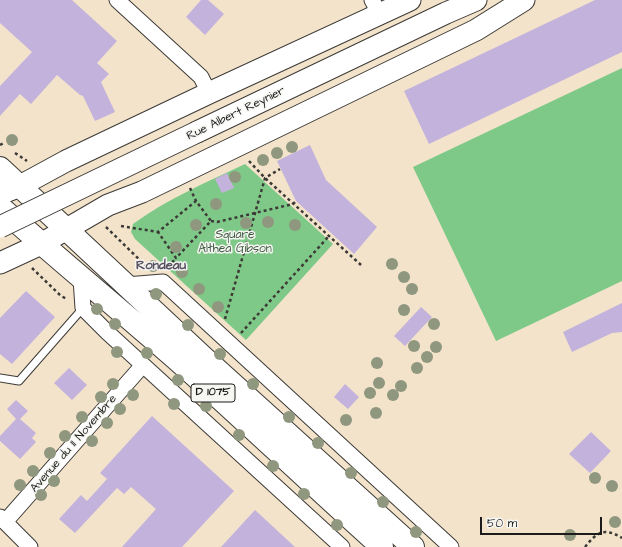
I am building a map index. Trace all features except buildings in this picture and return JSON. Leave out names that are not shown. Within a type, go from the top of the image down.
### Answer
[{"type":"main road","points":[[0,194],[20,186],[66,161],[209,92],[376,7],[410,0]]},
{"type":"main road","name":"Rue Albert Reynier","points":[[0,227],[474,0]]},
{"type":"main road","points":[[9,259],[41,244],[108,205],[142,192],[476,30],[524,0]]},
{"type":"main road","name":"D 1075","points":[[0,168],[126,286],[413,547]]},
{"type":"main road","name":"D 1075","points":[[0,207],[81,279],[183,365],[382,547]]},
{"type":"street","points":[[116,0],[201,77],[209,92]]},
{"type":"street","points":[[126,286],[164,277],[451,547]]},
{"type":"street","points":[[81,279],[83,308],[143,365],[342,547]]},
{"type":"street","name":"Avenue du 11 Novembre","points":[[3,520],[143,365]]},
{"type":"street","points":[[3,520],[30,547]]},
{"type":"lane","points":[[0,378],[19,381],[83,308]]},
{"type":"path","points":[[0,145],[4,143]]},
{"type":"path","points":[[247,159],[265,178],[361,265]]},
{"type":"path","points":[[224,324],[265,178],[280,169]]},
{"type":"path","points":[[190,187],[196,201],[212,221],[217,222],[293,204],[296,201]]},
{"type":"path","points":[[158,232],[196,201]]},
{"type":"path","points":[[120,240],[164,277],[176,258],[212,221]]},
{"type":"path","points":[[121,226],[158,232],[176,258]]},
{"type":"path","points":[[238,336],[329,236]]},
{"type":"path","points":[[9,259],[61,296],[83,308]]},
{"type":"path","points":[[585,547],[595,535],[605,531],[614,533],[622,538]]},
{"type":"green space","points":[[622,68],[622,281],[496,341],[413,167]]},
{"type":"green space","name":"Square Althea Gibson","points":[[245,164],[333,244],[246,340],[135,239],[131,232],[133,224],[146,215],[188,191]]},
{"type":"district","name":"Rondeau","points":[[161,266]]}]
